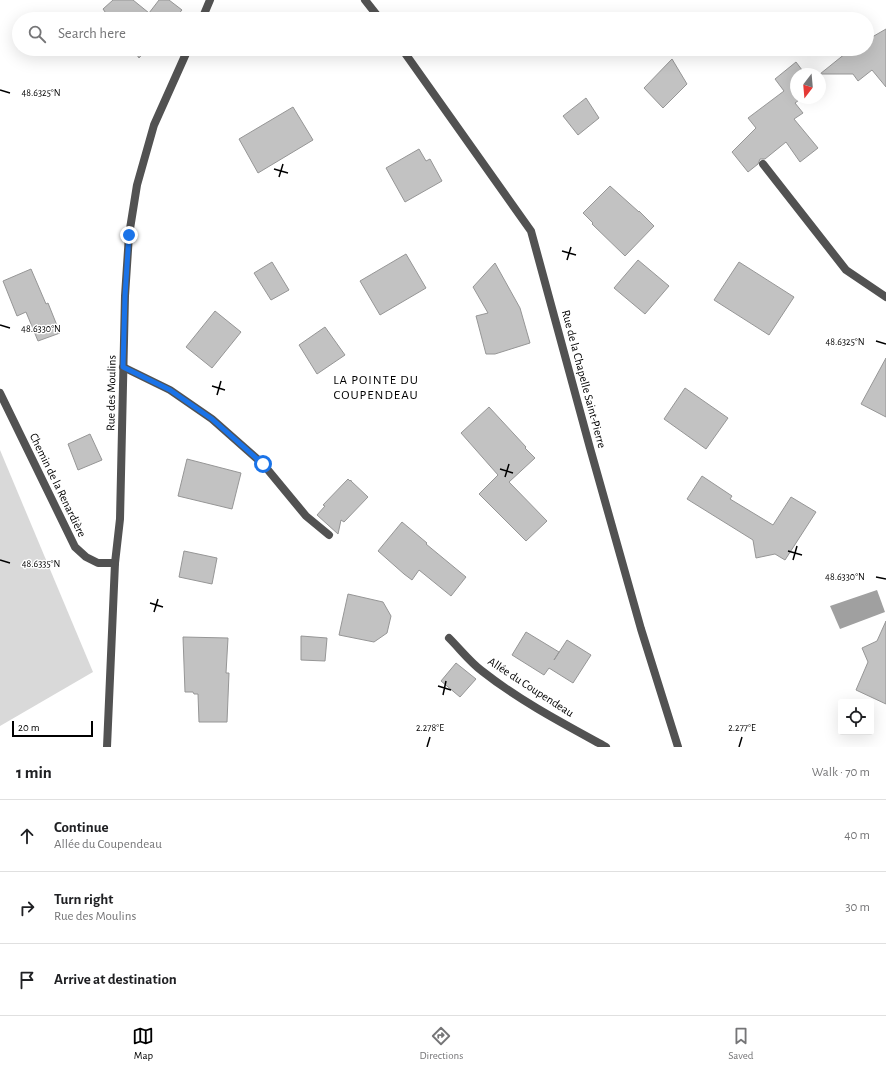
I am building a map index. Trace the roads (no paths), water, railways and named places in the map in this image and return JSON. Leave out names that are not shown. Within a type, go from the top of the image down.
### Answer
[{"type":"street","points":[[205,12],[210,0]]},
{"type":"street","points":[[365,0],[374,12]]},
{"type":"street","name":"Rue des Moulins","points":[[107,747],[116,563],[120,519],[125,296],[129,235],[136,185],[154,125],[185,56]]},
{"type":"street","name":"Rue de la Chapelle Saint-Pierre","points":[[407,56],[531,230],[641,629],[678,747]]},
{"type":"street","points":[[763,164],[846,270],[886,297]]},
{"type":"street","points":[[123,367],[170,390],[212,419],[263,464],[306,516],[329,535]]},
{"type":"street","name":"Chemin de la Renardière","points":[[0,393],[75,547],[86,557],[98,563],[116,563]]},
{"type":"street","name":"Allée du Coupendeau","points":[[449,638],[481,670],[519,697],[547,715],[606,747]]},
{"type":"district","name":"LA POINTE DU COUPENDEAU","points":[[376,388]]}]
